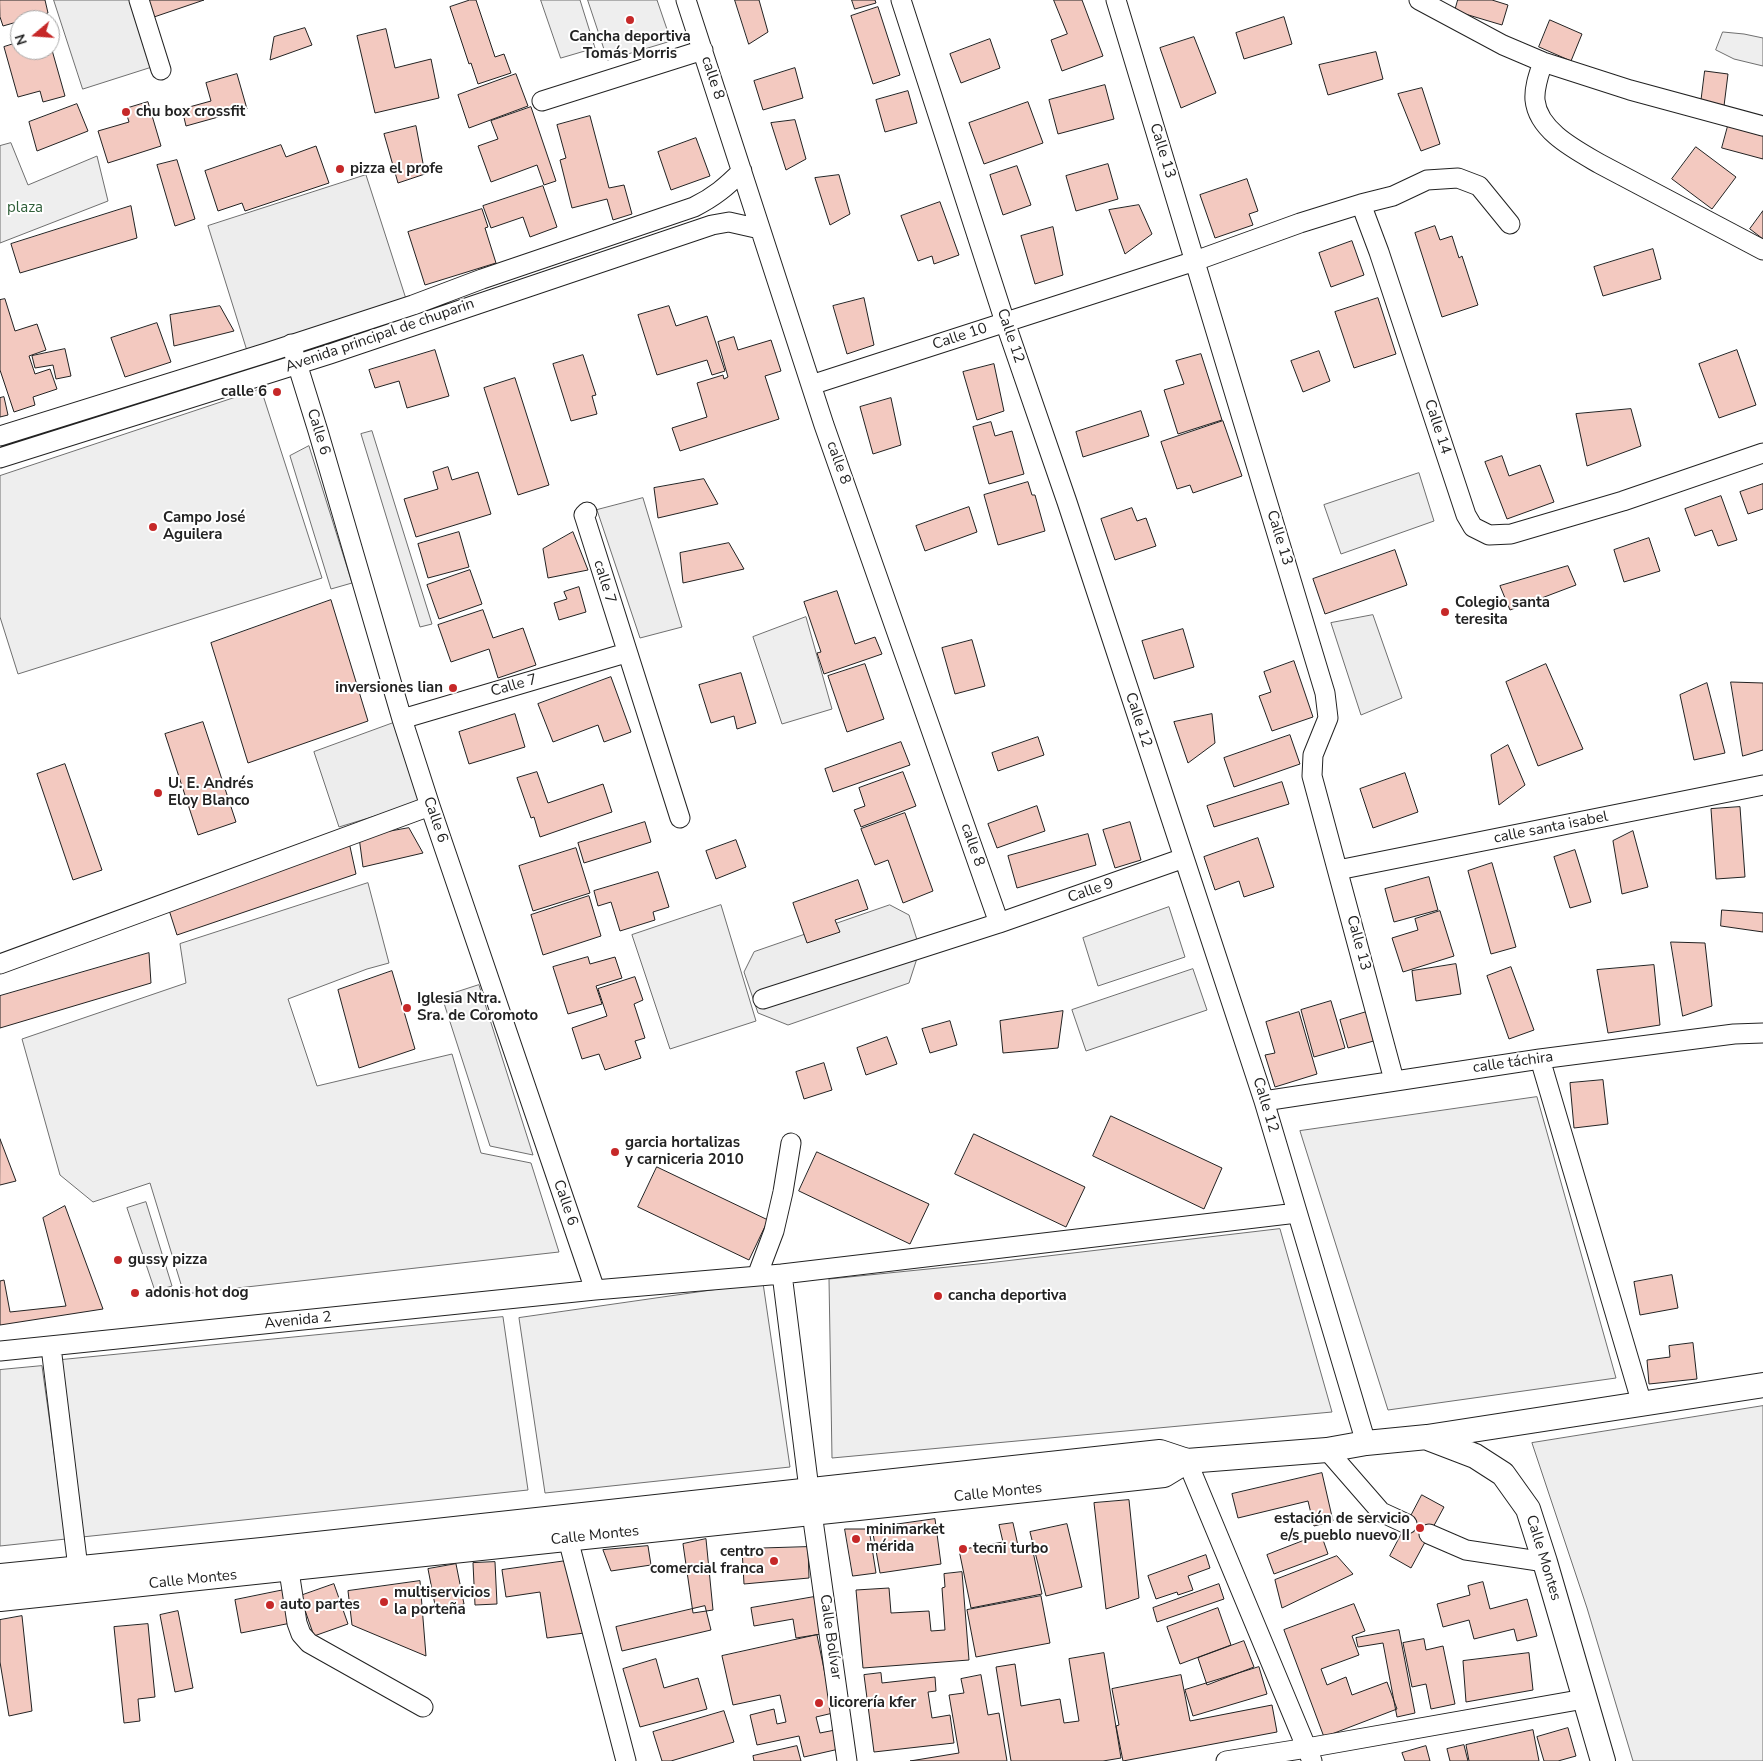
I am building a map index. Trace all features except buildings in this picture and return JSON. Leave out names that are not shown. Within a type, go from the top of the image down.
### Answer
[{"type":"street","points":[[139,0],[162,70]]},
{"type":"street","name":"calle 8","points":[[686,0],[811,385],[999,923]]},
{"type":"street","name":"Calle 12","points":[[901,0],[1005,322],[1070,512],[1264,1101],[1366,1443]]},
{"type":"street","name":"Calle 13","points":[[1116,0],[1325,693],[1328,718],[1313,755],[1312,776],[1394,1080]]},
{"type":"street","points":[[1419,0],[1495,41],[1543,62],[1630,90],[1763,126]]},
{"type":"street","points":[[542,101],[702,50]]},
{"type":"street","points":[[1543,62],[1537,83],[1535,100],[1541,118],[1547,127],[1578,151],[1763,250]]},
{"type":"street","name":"Avenida principal de chuparin","points":[[0,436],[414,304],[694,207],[713,197],[742,171]]},
{"type":"street","points":[[1195,261],[1300,223],[1392,196],[1427,180],[1458,178],[1479,186],[1510,224]]},
{"type":"street","name":"Calle 14","points":[[1361,204],[1380,252],[1466,515],[1472,527],[1489,535],[1511,534],[1623,501],[1763,453]]},
{"type":"street","name":"Avenida principal de chuparin","points":[[0,458],[297,364],[712,225],[729,222],[760,229]]},
{"type":"street","name":"Calle 10","points":[[811,385],[1195,261]]},
{"type":"street","name":"Calle 6","points":[[291,344],[402,719],[595,1290]]},
{"type":"street","name":"calle 7","points":[[587,512],[584,518],[680,818]]},
{"type":"street","name":"Calle 7","points":[[402,719],[626,653]]},
{"type":"street","name":"calle santa isabel","points":[[1338,870],[1763,785]]},
{"type":"street","points":[[0,964],[430,806]]},
{"type":"street","name":"Calle 9","points":[[763,999],[999,923],[1184,858]]},
{"type":"street","name":"calle táchira","points":[[1264,1101],[1394,1080],[1540,1060],[1734,1034],[1763,1033]]},
{"type":"street","points":[[1540,1060],[1642,1404]]},
{"type":"street","points":[[757,1276],[774,1231],[791,1144]]},
{"type":"street","name":"Avenida 2","points":[[0,1351],[595,1290],[782,1274],[1297,1213]]},
{"type":"street","name":"Calle Bolívar","points":[[782,1274],[847,1761]]},
{"type":"street","points":[[52,1347],[78,1568]]},
{"type":"street","points":[[1427,1437],[1763,1385]]},
{"type":"street","name":"Calle Montes","points":[[0,1576],[262,1550],[811,1501],[1164,1475],[1187,1461],[1327,1450],[1366,1443],[1427,1437],[1474,1456],[1503,1474],[1528,1509],[1603,1761]]},
{"type":"street","points":[[1327,1450],[1381,1512],[1406,1524]]},
{"type":"street","points":[[1187,1461],[1310,1755]]},
{"type":"street","name":"Calle Montes","points":[[0,1600],[289,1571],[568,1539],[811,1501]]},
{"type":"street","points":[[1429,1534],[1466,1550],[1545,1562]]},
{"type":"street","points":[[568,1539],[626,1761]]},
{"type":"street","points":[[289,1571],[297,1623],[301,1634],[309,1643],[423,1706]]},
{"type":"street","points":[[1226,1761],[1310,1755],[1584,1699]]},
{"type":"green space","points":[[541,0],[580,0],[595,48],[561,58]]},
{"type":"green space","name":"Cancha deportiva Tomás Morris","points":[[588,0],[657,0],[671,41],[608,60]]},
{"type":"green space","points":[[1723,32],[1763,38],[1763,66],[1734,59],[1716,50]]},
{"type":"green space","name":"plaza","points":[[11,143],[28,185],[97,156],[108,201],[0,243],[0,146]]},
{"type":"green space","name":"Campo José Aguilera","points":[[261,389],[322,578],[18,674],[0,617],[0,476]]},
{"type":"green space","points":[[1419,473],[1434,521],[1341,554],[1324,505]]},
{"type":"green space","points":[[806,617],[832,709],[782,724],[753,637]]},
{"type":"green space","points":[[368,883],[389,963],[367,969],[288,999],[317,1086],[452,1054],[481,1153],[531,1163],[559,1252],[184,1294],[150,1183],[93,1202],[60,1175],[22,1039],[186,983],[180,944]]},
{"type":"green space","points":[[721,905],[756,1021],[670,1049],[632,935]]},
{"type":"green space","points":[[1169,907],[1185,957],[1098,986],[1083,938]]},
{"type":"green space","points":[[1537,1097],[1616,1378],[1388,1410],[1300,1131]]},
{"type":"green space","points":[[1280,1229],[1332,1412],[832,1458],[829,1279],[988,1263]]},
{"type":"green space","points":[[763,1283],[790,1467],[545,1493],[519,1318]]},
{"type":"green space","points":[[503,1317],[528,1490],[82,1537],[61,1360]]},
{"type":"green space","points":[[42,1366],[66,1539],[0,1546],[0,1370]]},
{"type":"green space","points":[[1763,1406],[1763,1761],[1633,1761],[1587,1608],[1532,1443]]},
{"type":"shaded area","points":[[54,0],[134,0],[155,66],[83,89],[60,18],[60,10],[57,10]]},
{"type":"shaded area","points":[[366,175],[407,302],[248,354],[208,226]]},
{"type":"shaded area","points":[[372,431],[432,624],[420,627],[361,434]]},
{"type":"shaded area","points":[[309,446],[352,583],[331,589],[290,456]]},
{"type":"shaded area","points":[[643,498],[682,627],[640,638],[597,510]]},
{"type":"shaded area","points":[[1373,615],[1402,698],[1361,715],[1331,623]]},
{"type":"shaded area","points":[[396,722],[421,802],[339,827],[314,752]]},
{"type":"shaded area","points":[[890,905],[909,915],[920,949],[909,983],[788,1025],[758,1013],[744,972],[754,952]]},
{"type":"shaded area","points":[[1193,969],[1207,1010],[1086,1051],[1072,1010]]},
{"type":"shaded area","points":[[479,985],[533,1155],[490,1146],[442,997]]},
{"type":"shaded area","points":[[146,1202],[172,1286],[155,1291],[127,1208]]},
{"type":"place","name":"Cancha deportiva Tomás Morris","points":[[630,20]]},
{"type":"place","name":"chu box crossfit","points":[[126,112]]},
{"type":"place","name":"pizza el profe","points":[[340,169]]},
{"type":"place","name":"calle 6","points":[[277,392]]},
{"type":"place","name":"Campo José Aguilera","points":[[153,527]]},
{"type":"place","name":"Colegio santa teresita","points":[[1445,612]]},
{"type":"place","name":"inversiones lian","points":[[453,688]]},
{"type":"place","name":"U. E. Andrés Eloy Blanco","points":[[158,793]]},
{"type":"place","name":"Iglesia Ntra. Sra. de Coromoto","points":[[407,1008]]},
{"type":"place","name":"garcia hortalizas y carniceria 2010","points":[[615,1152]]},
{"type":"place","name":"gussy pizza","points":[[118,1260]]},
{"type":"place","name":"adonis hot dog","points":[[135,1293]]},
{"type":"place","name":"cancha deportiva","points":[[938,1296]]},
{"type":"place","name":"estación de servicio e/s pueblo nuevo II","points":[[1420,1528]]},
{"type":"place","name":"minimarket mérida","points":[[856,1539]]},
{"type":"place","name":"tecni turbo","points":[[963,1549]]},
{"type":"place","name":"centro comercial franca","points":[[774,1561]]},
{"type":"place","name":"multiservicios la porteña","points":[[384,1602]]},
{"type":"place","name":"auto partes","points":[[270,1605]]},
{"type":"place","name":"licorería kfer","points":[[819,1703]]}]
